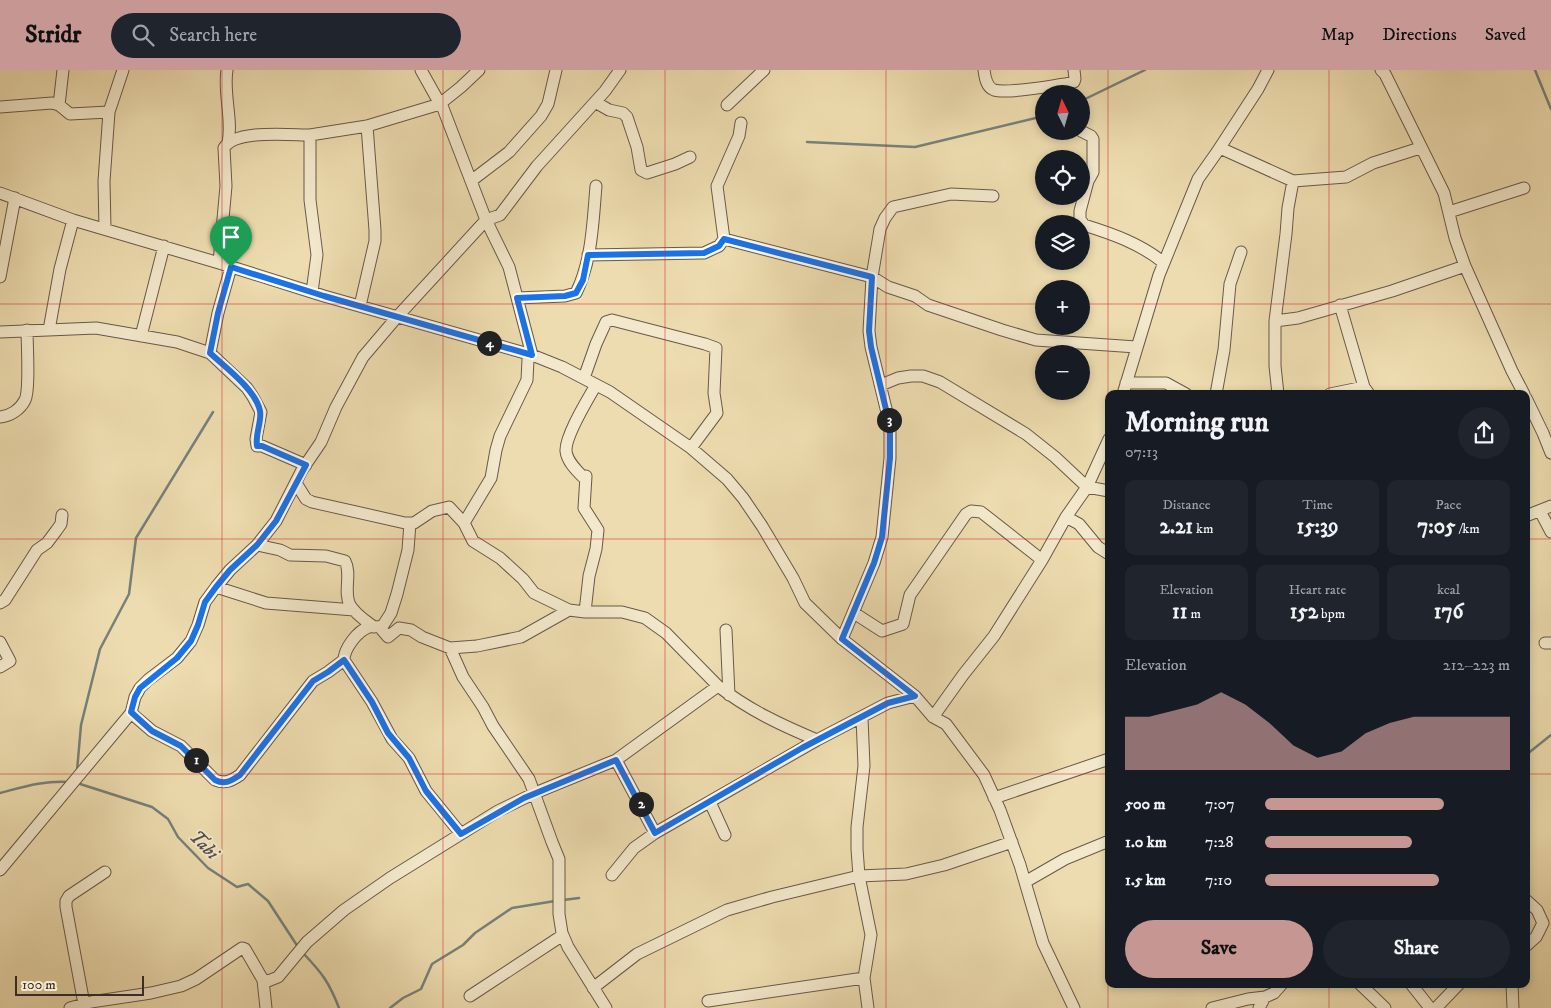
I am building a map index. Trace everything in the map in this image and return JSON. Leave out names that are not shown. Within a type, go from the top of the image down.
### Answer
[{"type":"street","points":[[58,105],[63,70]]},
{"type":"street","points":[[106,229],[104,181],[109,112],[123,70]]},
{"type":"street","points":[[219,263],[226,186],[224,148],[228,143],[230,130],[227,70]]},
{"type":"street","points":[[421,70],[440,103],[486,220],[509,267],[532,355]]},
{"type":"street","points":[[228,143],[248,136],[264,134],[310,135],[367,126],[440,103],[462,87],[479,70]]},
{"type":"street","points":[[471,181],[509,152],[541,116],[548,104],[556,70]]},
{"type":"street","points":[[0,870],[131,712],[135,697],[140,688],[177,658],[191,641],[205,602],[230,570],[257,545],[276,521],[306,465],[321,442],[340,399],[363,357],[486,220],[500,215],[537,166],[606,91],[620,70]]},
{"type":"street","points":[[727,105],[764,70]]},
{"type":"street","points":[[984,70],[987,82],[994,90],[1035,90]]},
{"type":"street","points":[[1068,85],[1075,81],[1074,70]]},
{"type":"street","points":[[1179,390],[1166,383],[1124,388],[1164,263],[1198,179],[1258,90],[1268,70]]},
{"type":"street","points":[[1381,70],[1385,74],[1420,148],[1444,193],[1455,238],[1465,266],[1522,390]]},
{"type":"street","points":[[595,102],[609,110],[623,113],[627,117],[637,147],[641,170],[647,173],[690,157]]},
{"type":"street","points":[[0,107],[43,103],[58,105],[70,114],[109,112]]},
{"type":"street","points":[[588,255],[704,253],[719,246],[724,239],[717,186],[739,136],[741,123]]},
{"type":"street","points":[[360,306],[375,241],[367,126]]},
{"type":"street","points":[[310,135],[310,200],[317,254],[312,292]]},
{"type":"street","points":[[1090,136],[1093,139],[1093,172],[1088,181],[1080,211],[1080,218],[1084,225],[1110,233],[1151,253],[1164,263]]},
{"type":"street","points":[[1220,148],[1293,181],[1346,177],[1372,163],[1420,148]]},
{"type":"street","points":[[1277,390],[1274,366],[1275,321],[1288,208],[1293,181]]},
{"type":"street","points":[[517,298],[565,296],[576,293],[583,280],[588,255],[593,228],[596,186]]},
{"type":"street","points":[[1449,212],[1524,188]]},
{"type":"street","points":[[0,193],[73,220],[312,292],[532,355],[584,378],[610,392],[691,448],[727,479],[743,498],[780,554],[805,603],[842,639],[915,696],[933,717],[946,724],[972,757],[984,775],[1012,842],[1046,951],[1074,1008]]},
{"type":"street","points":[[842,639],[874,563],[882,537],[887,501],[890,426],[871,347],[869,331],[872,277],[880,229],[884,218],[893,207],[951,194],[992,196]]},
{"type":"street","points":[[0,277],[2,251],[15,198]]},
{"type":"street","points":[[49,330],[60,269],[73,220]]},
{"type":"street","points":[[724,239],[872,277],[888,287],[915,296],[928,305],[1036,340],[1136,347]]},
{"type":"street","points":[[141,336],[164,246]]},
{"type":"street","points":[[1217,390],[1224,350],[1230,284],[1241,252]]},
{"type":"street","points":[[1275,321],[1298,318],[1392,291],[1465,266]]},
{"type":"street","points":[[210,353],[218,313],[231,267]]},
{"type":"street","points":[[1340,305],[1367,390]]},
{"type":"street","points":[[584,378],[606,322],[612,320],[716,348],[714,393],[717,413],[691,448]]},
{"type":"street","points":[[0,332],[96,328],[176,342],[210,353],[248,388],[254,397],[261,412],[256,439],[257,446],[262,446],[306,465]]},
{"type":"street","points":[[0,417],[14,413],[25,400],[27,387],[27,330]]},
{"type":"street","points":[[464,523],[492,478],[500,436],[527,380],[528,359],[532,355]]},
{"type":"street","points":[[881,386],[898,378],[911,376],[923,376],[940,382],[1026,434],[1055,457],[1087,487],[1105,490]]},
{"type":"street","points":[[585,612],[588,576],[596,549],[598,530],[584,508],[586,476],[583,477],[575,469],[568,457],[567,446],[571,433],[596,385]]},
{"type":"street","points":[[1530,406],[1551,453]]},
{"type":"street","points":[[933,717],[994,636],[1042,560],[1066,517],[1087,487],[1105,448]]},
{"type":"street","points":[[296,483],[306,499],[312,502],[410,524],[432,510],[449,507],[464,523],[473,541],[500,558],[523,579],[534,593],[569,610],[622,612],[646,618],[666,633],[718,686],[744,706],[776,723],[817,740]]},
{"type":"street","points":[[1530,515],[1551,506]]},
{"type":"street","points":[[854,613],[882,631],[903,624],[910,595],[966,514],[971,511],[981,512],[1042,560]]},
{"type":"street","points":[[1540,511],[1551,532]]},
{"type":"street","points":[[0,603],[5,600],[37,550],[47,543],[61,524],[62,515]]},
{"type":"street","points":[[1066,517],[1079,524],[1098,548],[1105,552]]},
{"type":"street","points":[[410,524],[408,550],[391,613],[378,627],[363,630],[344,653],[344,660],[372,702],[388,733],[409,758],[426,791],[461,834]]},
{"type":"street","points":[[257,545],[280,550],[290,555],[326,556],[345,561],[350,606],[388,637],[399,628],[411,630],[422,637],[450,648],[477,646],[521,637],[569,610]]},
{"type":"street","points":[[216,587],[266,603],[354,610]]},
{"type":"street","points":[[726,630],[729,695]]},
{"type":"street","points":[[0,642],[10,661],[0,667]]},
{"type":"street","points":[[450,648],[463,678],[483,707],[506,747],[529,778],[559,859],[558,914],[563,935],[568,947],[606,1008]]},
{"type":"street","points":[[131,712],[152,731],[181,746],[215,780],[229,782],[240,775],[313,681],[344,660]]},
{"type":"street","points":[[263,980],[268,981],[278,977],[307,942],[344,910],[390,878],[498,811],[535,793],[616,760],[718,686]]},
{"type":"street","points":[[612,875],[634,848],[655,833],[817,740],[888,703],[915,696]]},
{"type":"street","points":[[862,718],[864,766],[857,827],[859,876],[871,935],[864,978],[868,1008]]},
{"type":"street","points":[[616,760],[655,833]]},
{"type":"street","points":[[994,798],[1105,760]]},
{"type":"street","points":[[710,802],[725,836]]},
{"type":"street","points":[[593,988],[637,954],[727,910],[859,876],[906,874],[944,865],[1012,842]]},
{"type":"street","points":[[1025,882],[1065,859],[1105,845]]},
{"type":"street","points":[[84,1004],[66,901],[69,896],[105,872]]},
{"type":"street","points":[[1530,904],[1547,923],[1530,942]]},
{"type":"street","points":[[470,996],[563,935]]},
{"type":"street","points":[[70,1008],[84,1004],[117,1003],[181,986],[196,979],[242,948],[245,949],[263,980],[266,1008]]},
{"type":"street","points":[[708,1001],[864,978]]},
{"type":"street","points":[[1212,1008],[1265,997],[1274,993],[1278,988]]},
{"type":"street","points":[[1364,988],[1385,1008]]},
{"type":"street","points":[[1414,988],[1427,1007],[1453,988]]},
{"type":"street","points":[[1512,988],[1513,1008]]},
{"type":"street","points":[[1259,1008],[1265,997]]},
{"type":"waterway","points":[[1090,97],[1145,70]]},
{"type":"waterway","points":[[1535,70],[1551,109]]},
{"type":"waterway","points":[[807,142],[915,147],[1035,118]]},
{"type":"waterway","points":[[77,771],[81,725],[100,649],[129,594],[136,538],[213,412]]},
{"type":"waterway","points":[[1530,752],[1551,735]]},
{"type":"waterway","name":"Tabi","points":[[0,793],[43,783],[70,782]]},
{"type":"waterway","name":"Tabi","points":[[77,783],[152,807],[168,819],[178,837],[208,868],[237,887],[248,884],[268,901],[298,947]]},
{"type":"waterway","points":[[563,900],[579,898]]},
{"type":"waterway","points":[[390,1008],[403,998],[421,989],[432,964],[463,945],[475,933],[512,908],[555,901]]},
{"type":"waterway","name":"Tabi","points":[[303,953],[324,978],[339,1008]]},
{"type":"route","points":[[724,239],[872,277],[869,331],[871,347],[890,426],[887,501],[882,537],[874,563],[842,639],[915,696],[888,703],[802,748],[655,833],[616,760],[524,798],[498,811],[461,834],[426,791],[409,758],[388,733],[362,685],[346,666],[344,660],[313,681],[240,775],[225,783],[215,780],[181,746],[152,731],[131,712],[135,697],[140,688],[177,658],[191,641],[205,602],[230,570],[257,545],[276,521],[306,465],[262,446],[257,446],[256,439],[261,412],[254,397],[248,388],[210,353],[218,313],[231,267],[447,332],[532,355],[517,298],[565,296],[576,293],[583,280],[588,255],[704,253],[719,246],[724,239]]}]
